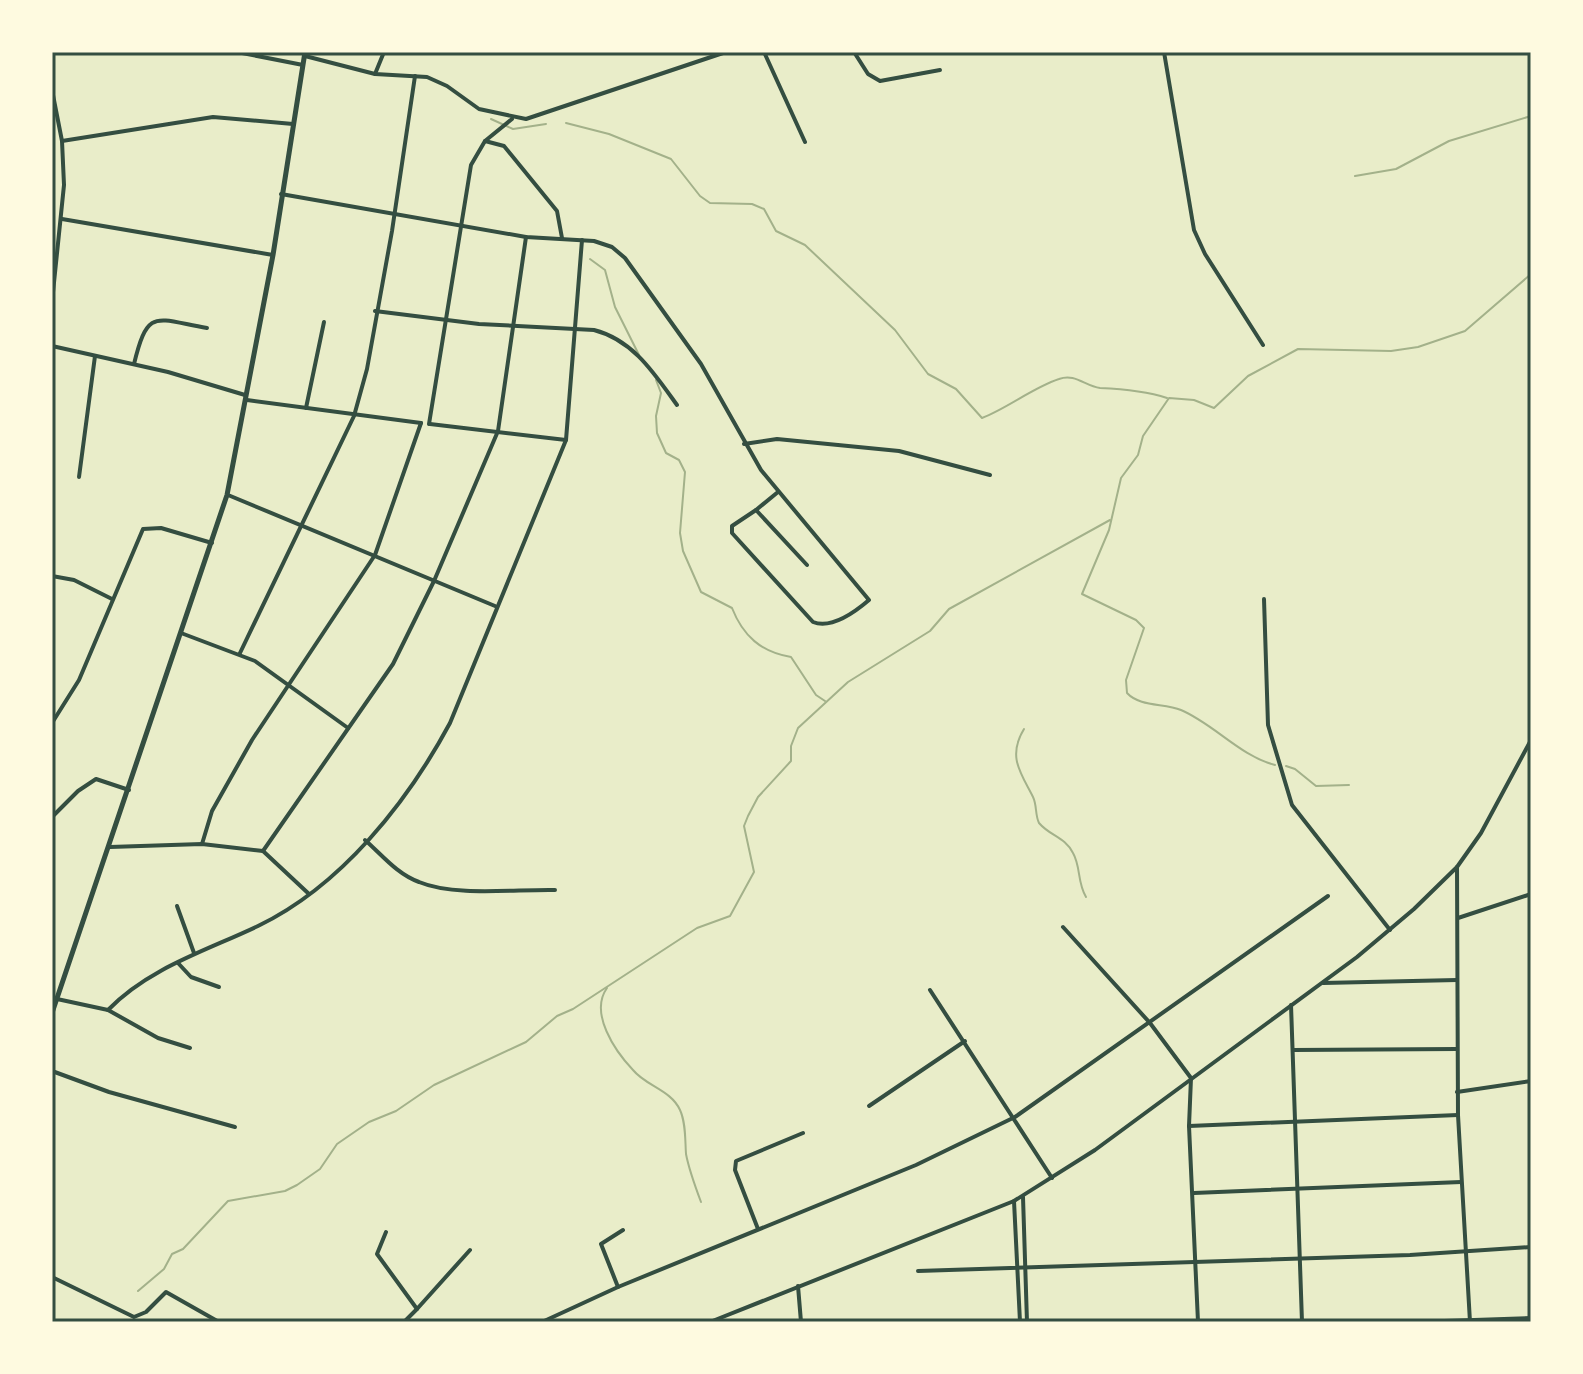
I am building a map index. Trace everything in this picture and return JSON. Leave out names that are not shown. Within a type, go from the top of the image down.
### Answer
[{"type":"street","points":[[237,52],[303,65]]},
{"type":"street","points":[[375,74],[384,52]]},
{"type":"street","points":[[52,1013],[227,495],[273,255],[305,54],[375,74],[436,80],[479,109],[513,118],[537,118],[726,52]]},
{"type":"street","points":[[764,52],[805,142]]},
{"type":"street","points":[[854,52],[868,74],[880,81],[940,70]]},
{"type":"street","points":[[1164,52],[1194,230],[1205,254],[1263,345]]},
{"type":"street","points":[[240,653],[354,416],[367,369],[415,76]]},
{"type":"street","points":[[52,90],[62,141],[62,219],[52,302]]},
{"type":"street","points":[[62,141],[213,117],[293,124]]},
{"type":"street","points":[[429,424],[471,165],[485,141],[513,118]]},
{"type":"street","points":[[485,141],[504,146],[554,208],[562,238]]},
{"type":"street","points":[[281,194],[526,237],[604,243],[625,258],[701,364],[744,444],[778,492],[869,600],[865,604],[848,615],[821,625],[809,619],[732,533],[732,526],[778,492]]},
{"type":"street","points":[[62,219],[273,255]]},
{"type":"street","points":[[263,851],[398,654],[434,581],[498,431],[526,237]]},
{"type":"street","points":[[108,1010],[139,985],[194,954],[260,925],[309,894],[365,840],[406,794],[434,752],[479,655],[495,606],[566,440],[582,240]]},
{"type":"street","points":[[375,311],[513,327],[594,330],[622,340],[655,373],[677,405]]},
{"type":"street","points":[[134,364],[143,330],[149,322],[160,320],[207,328]]},
{"type":"street","points":[[306,408],[324,322]]},
{"type":"street","points":[[52,346],[134,364],[247,398],[354,416],[566,440]]},
{"type":"street","points":[[79,477],[95,356]]},
{"type":"street","points":[[202,844],[217,802],[289,683],[375,555],[421,423]]},
{"type":"street","points":[[744,444],[777,439],[899,451],[990,475]]},
{"type":"street","points":[[227,495],[495,606]]},
{"type":"street","points":[[756,510],[807,565]]},
{"type":"street","points":[[52,723],[79,680],[143,529],[161,528],[212,543]]},
{"type":"street","points":[[52,576],[74,580],[113,600]]},
{"type":"street","points":[[1264,599],[1268,725],[1292,805],[1390,930]]},
{"type":"street","points":[[181,633],[240,653],[289,683],[348,728]]},
{"type":"street","points":[[710,1322],[1014,1201],[1052,1178],[1322,983],[1390,930],[1457,867],[1481,833],[1531,740]]},
{"type":"street","points":[[52,817],[78,791],[96,779],[129,790]]},
{"type":"street","points":[[365,840],[398,871],[420,883],[448,888],[555,890]]},
{"type":"street","points":[[110,847],[202,844],[263,851],[309,894]]},
{"type":"street","points":[[1457,867],[1457,1092],[1470,1321]]},
{"type":"street","points":[[1458,918],[1531,894]]},
{"type":"street","points":[[542,1322],[618,1287],[916,1165],[1015,1117],[1328,896]]},
{"type":"street","points":[[177,906],[194,954]]},
{"type":"street","points":[[1063,927],[1150,1023],[1191,1078],[1189,1126],[1198,1322]]},
{"type":"street","points":[[178,963],[191,977],[219,987]]},
{"type":"street","points":[[1322,983],[1457,980]]},
{"type":"street","points":[[930,990],[1052,1178]]},
{"type":"street","points":[[57,999],[108,1010],[158,1038],[190,1048]]},
{"type":"street","points":[[1291,1004],[1302,1322]]},
{"type":"street","points":[[869,1106],[965,1041]]},
{"type":"street","points":[[1293,1050],[1457,1049]]},
{"type":"street","points":[[52,1071],[109,1092],[235,1127]]},
{"type":"street","points":[[1457,1092],[1531,1081]]},
{"type":"street","points":[[1189,1126],[1295,1119],[1458,1115]]},
{"type":"street","points":[[758,1229],[735,1170],[736,1161],[803,1133]]},
{"type":"street","points":[[1194,1193],[1461,1182]]},
{"type":"street","points":[[1023,1197],[1027,1322]]},
{"type":"street","points":[[1014,1201],[1020,1322]]},
{"type":"street","points":[[618,1287],[601,1244],[623,1230]]},
{"type":"street","points":[[386,1232],[377,1254],[417,1309]]},
{"type":"street","points":[[918,1271],[1531,1247]]},
{"type":"street","points":[[404,1322],[470,1250]]},
{"type":"street","points":[[52,1277],[134,1317],[146,1312],[166,1292],[219,1322]]},
{"type":"street","points":[[798,1286],[801,1322]]},
{"type":"street","points":[[1415,1322],[1531,1318]]},
{"type":"waterway","points":[[1355,176],[1396,169],[1449,141],[1531,116]]},
{"type":"waterway","points":[[491,119],[513,129],[546,124]]},
{"type":"waterway","points":[[566,123],[609,134],[671,159],[700,196],[710,203],[752,204],[764,209],[776,231],[805,245],[895,330],[928,374],[956,389],[982,418],[1039,387],[1065,378],[1100,388],[1167,398]]},
{"type":"waterway","points":[[590,259],[605,270],[615,307],[639,355]]},
{"type":"waterway","points":[[1275,765],[1250,755],[1181,710],[1145,703],[1127,693],[1126,680],[1144,628],[1136,620],[1082,594],[1109,530],[1121,478],[1138,455],[1143,436],[1169,398],[1194,400],[1214,408],[1248,376],[1298,349],[1391,351],[1418,347],[1465,331],[1531,274]]},
{"type":"waterway","points":[[656,380],[661,393],[656,416],[657,433],[666,453],[679,460],[685,472],[680,533],[683,551],[701,592],[732,608],[742,627],[762,647],[791,657],[816,695],[825,701]]},
{"type":"waterway","points":[[138,1291],[164,1269],[172,1254],[183,1249],[228,1201],[285,1191],[297,1185],[320,1169],[337,1144],[369,1122],[396,1111],[434,1085],[526,1042],[557,1016],[573,1009],[697,928],[730,916],[754,872],[744,826],[758,797],[791,761],[791,746],[798,728],[848,682],[930,631],[949,609],[1110,520]]},
{"type":"waterway","points":[[1024,729],[1016,756],[1020,772],[1034,800],[1039,823],[1070,848],[1086,897]]},
{"type":"waterway","points":[[1286,766],[1295,769],[1316,786],[1349,785]]},
{"type":"waterway","points":[[607,988],[601,1009],[606,1031],[633,1070],[671,1098],[680,1110],[687,1160],[701,1202]]}]
